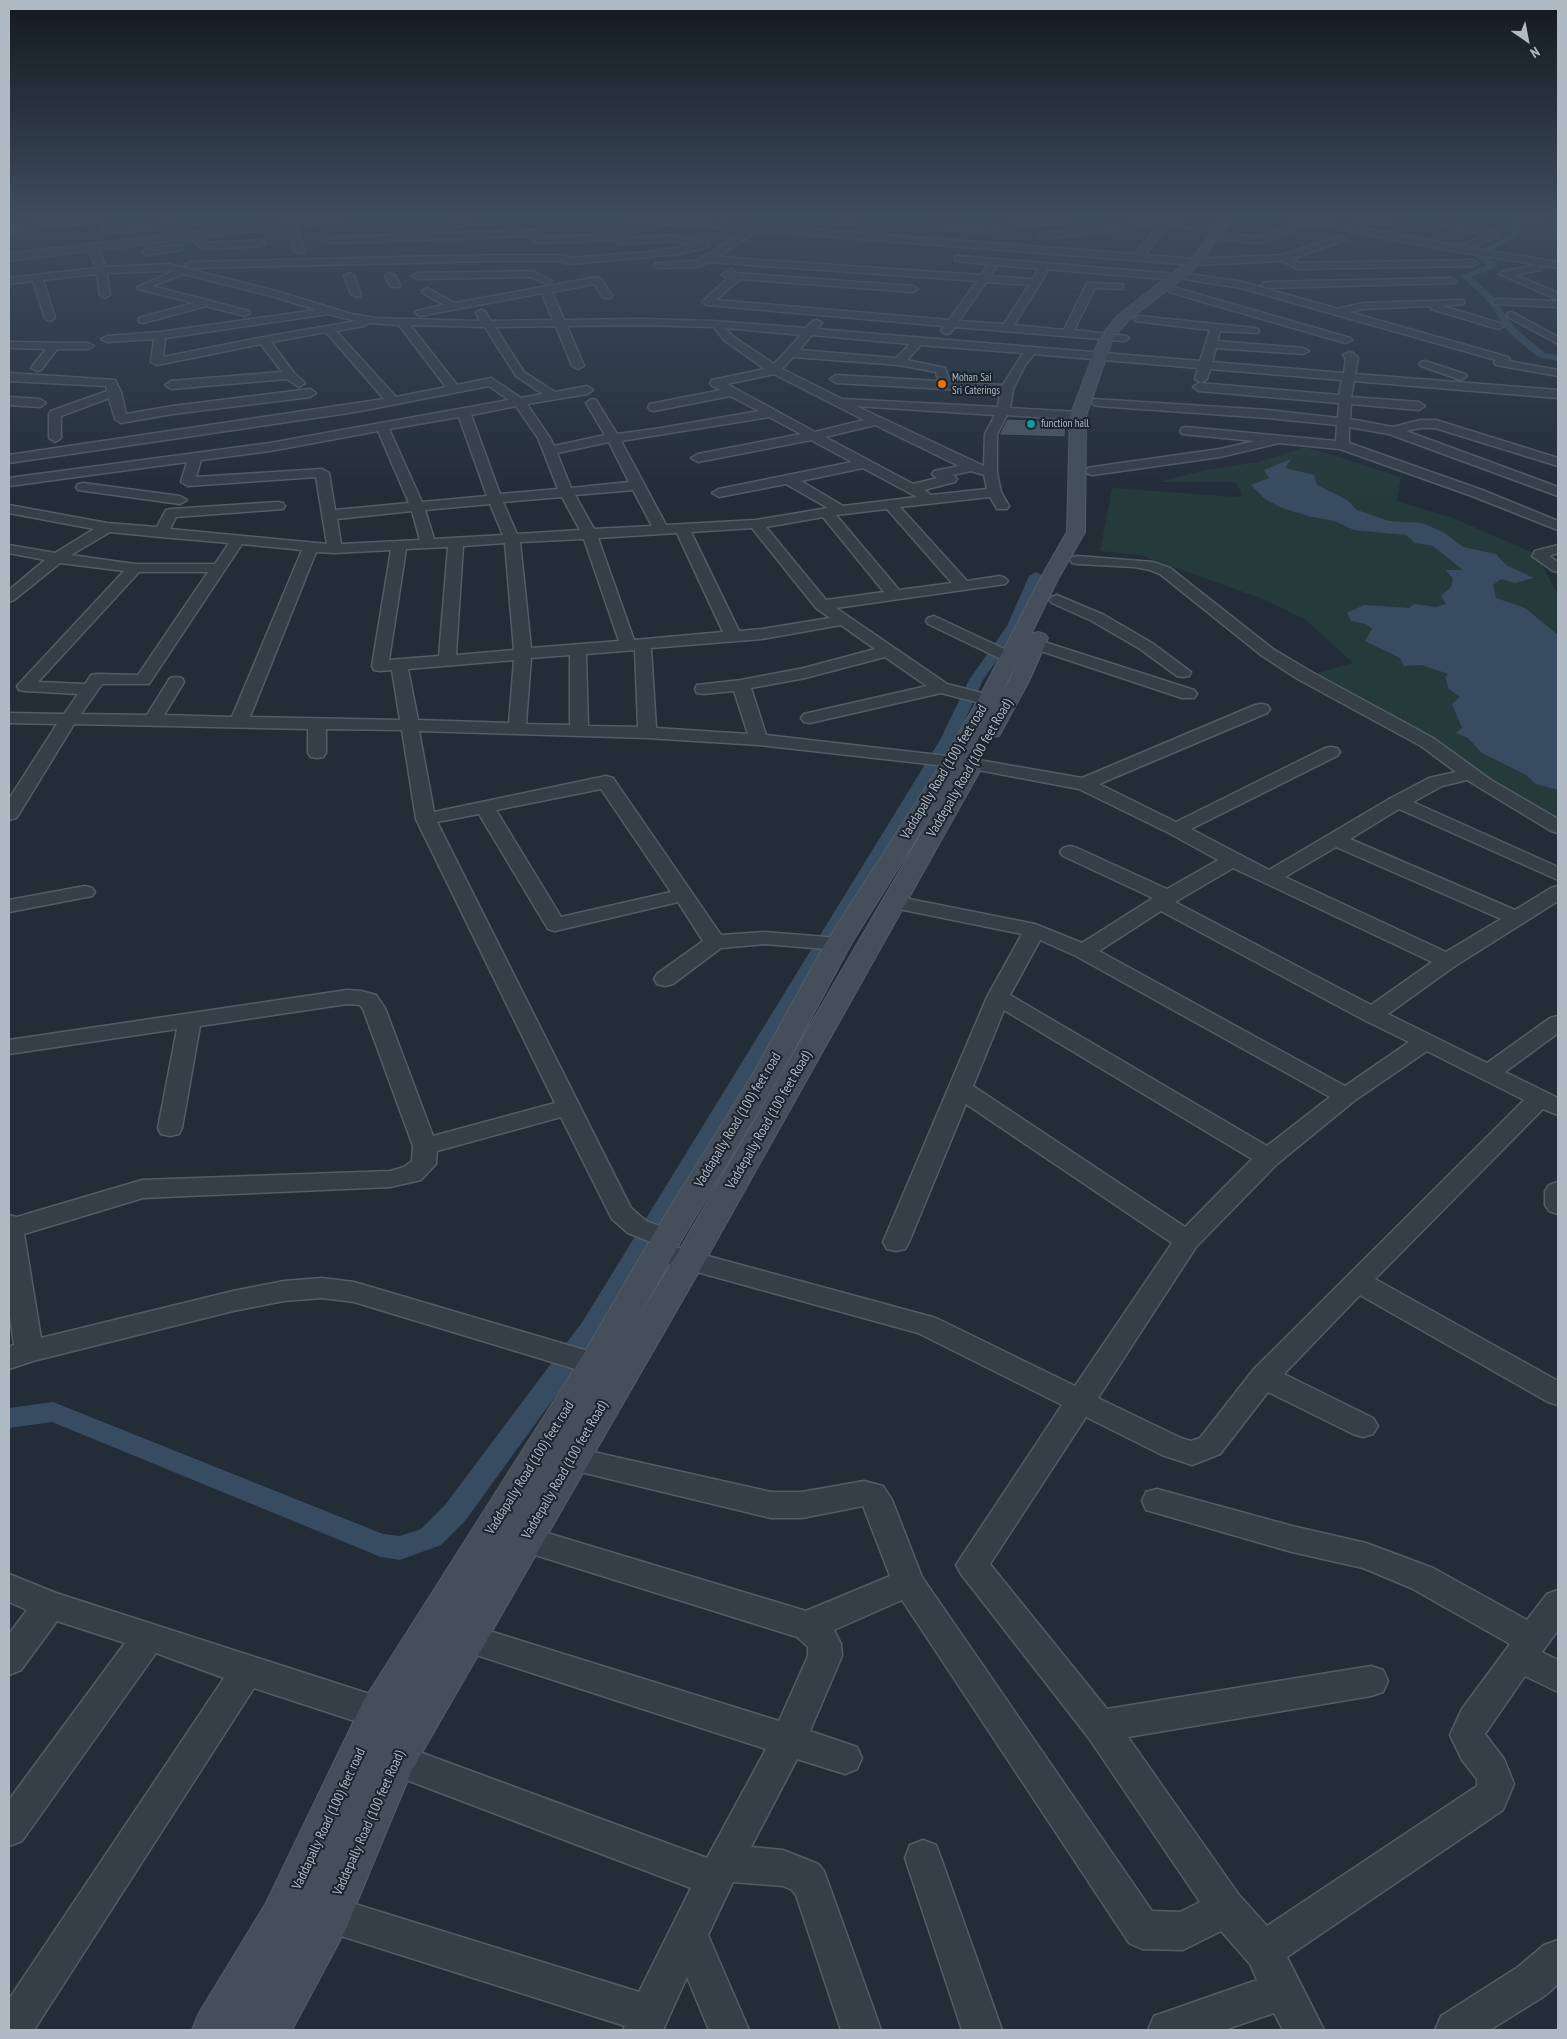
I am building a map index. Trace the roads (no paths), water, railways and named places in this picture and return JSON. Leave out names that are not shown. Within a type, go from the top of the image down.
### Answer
[{"type":"main road","name":"Vaddapally Road (100) feet road","points":[[216,2030],[282,1919],[379,1713],[462,1623],[479,1550],[589,1362],[655,1238],[767,1074],[826,942],[949,761],[974,696],[1076,532],[1078,416],[1123,318],[1129,313]]},
{"type":"main road","name":"Vaddepally Road (100 feet Road)","points":[[266,2030],[329,1915],[395,1759],[462,1623],[521,1544],[572,1459],[689,1261],[894,902],[949,761],[1016,688],[1035,644],[1077,560],[1093,533],[1095,519],[1091,433],[1093,418],[1110,347],[1144,313]]},
{"type":"street","points":[[48,313],[50,318]]},
{"type":"street","points":[[143,320],[168,313]]},
{"type":"street","points":[[108,339],[160,335],[317,313]]},
{"type":"street","points":[[338,313],[377,321],[402,322],[718,325],[1030,351],[1110,347]]},
{"type":"street","points":[[160,335],[157,362],[264,340],[420,313]]},
{"type":"street","points":[[479,313],[520,374],[553,396]]},
{"type":"street","points":[[557,313],[578,366]]},
{"type":"street","points":[[825,313],[792,353],[775,370],[716,383],[911,489],[936,500]]},
{"type":"street","points":[[863,313],[890,314],[951,323],[1068,332],[1110,347],[1204,364],[1348,375],[1558,373]]},
{"type":"street","points":[[938,343],[958,313]]},
{"type":"street","points":[[1008,328],[1021,313]]},
{"type":"street","points":[[1068,332],[1069,319],[1073,313]]},
{"type":"street","points":[[1269,313],[1346,340]]},
{"type":"street","points":[[1339,313],[1490,373],[1558,394]]},
{"type":"street","points":[[1387,313],[1400,317]]},
{"type":"street","points":[[1452,313],[1499,326]]},
{"type":"street","points":[[1537,315],[1512,315],[1558,342]]},
{"type":"street","points":[[1139,319],[1254,331]]},
{"type":"street","points":[[402,322],[454,389]]},
{"type":"street","points":[[718,325],[728,338],[775,370],[835,402],[972,467],[990,473]]},
{"type":"street","points":[[1181,445],[1194,408],[1204,364],[1216,327]]},
{"type":"street","points":[[1438,328],[1513,351],[1490,373]]},
{"type":"street","points":[[329,329],[393,401]]},
{"type":"street","points":[[37,368],[63,336]]},
{"type":"street","points":[[264,340],[290,375],[310,392],[328,412]]},
{"type":"street","points":[[899,362],[918,341]]},
{"type":"street","points":[[1211,344],[1303,351]]},
{"type":"street","points":[[9,345],[88,346]]},
{"type":"street","points":[[1002,506],[994,492],[990,473],[987,432],[1003,412],[1007,389],[1020,364],[1030,351]]},
{"type":"street","points":[[792,353],[899,362],[941,370],[945,385]]},
{"type":"street","points":[[192,355],[222,404]]},
{"type":"street","points":[[1342,445],[1345,398],[1352,358],[1349,355]]},
{"type":"street","points":[[836,379],[856,359]]},
{"type":"street","points":[[1425,364],[1490,373]]},
{"type":"street","points":[[171,385],[290,375]]},
{"type":"street","points":[[9,377],[112,383],[121,419],[138,440]]},
{"type":"street","points":[[806,386],[836,379],[1007,389]]},
{"type":"street","points":[[9,459],[328,412],[491,382],[519,402],[544,438],[566,492],[589,533],[636,645],[647,733]]},
{"type":"street","points":[[1199,387],[1345,398],[1419,406]]},
{"type":"street","points":[[9,482],[265,448],[587,390]]},
{"type":"street","points":[[55,438],[55,414],[115,392]]},
{"type":"street","points":[[121,419],[310,392]]},
{"type":"street","points":[[654,407],[731,392]]},
{"type":"street","points":[[9,401],[40,403]]},
{"type":"street","points":[[835,402],[1078,416]]},
{"type":"street","points":[[1098,402],[1268,414],[1344,422],[1392,431],[1558,492]]},
{"type":"street","points":[[592,403],[662,529]]},
{"type":"street","points":[[937,408],[968,423]]},
{"type":"street","points":[[464,412],[495,499],[512,538],[523,654],[517,729]]},
{"type":"street","points":[[550,451],[596,440],[655,433],[770,413]]},
{"type":"street","points":[[1259,438],[1268,414]]},
{"type":"street","points":[[698,458],[812,436],[876,421]]},
{"type":"street","points":[[1392,431],[1420,424],[1436,424],[1558,462]]},
{"type":"street","points":[[382,427],[417,506],[428,544]]},
{"type":"street","points":[[1093,471],[1181,445],[1259,438],[1342,445],[1477,493],[1558,526]]},
{"type":"street","points":[[310,440],[322,473],[335,549]]},
{"type":"street","points":[[1181,445],[1220,453],[1277,440]]},
{"type":"street","points":[[162,533],[171,513],[178,506],[188,482],[195,457]]},
{"type":"street","points":[[719,493],[864,464]]},
{"type":"street","points":[[911,489],[950,479],[938,474],[972,467]]},
{"type":"street","points":[[188,482],[322,473]]},
{"type":"street","points":[[788,479],[834,512],[894,594]]},
{"type":"street","points":[[330,515],[639,485]]},
{"type":"street","points":[[83,486],[178,506],[278,506]]},
{"type":"street","points":[[9,509],[107,527],[335,549],[756,524],[994,492]]},
{"type":"street","points":[[891,505],[962,585]]},
{"type":"street","points":[[756,524],[822,605],[942,688],[974,696]]},
{"type":"street","points":[[9,597],[57,558],[107,527]]},
{"type":"street","points":[[682,528],[733,636]]},
{"type":"street","points":[[9,814],[69,719],[97,680],[143,680],[217,568],[238,540]]},
{"type":"street","points":[[447,660],[456,542]]},
{"type":"street","points":[[398,546],[380,666],[762,634],[843,620]]},
{"type":"street","points":[[239,722],[311,547]]},
{"type":"street","points":[[9,549],[57,558],[135,568],[217,568]]},
{"type":"street","points":[[1558,549],[1545,552],[1539,556],[1558,568]]},
{"type":"street","points":[[1077,560],[1134,563],[1153,566],[1164,571],[1267,652],[1302,674],[1427,742],[1484,784],[1558,827]]},
{"type":"street","points":[[90,689],[25,686],[135,568]]},
{"type":"street","points":[[822,605],[1000,581]]},
{"type":"street","points":[[1057,600],[1098,618],[1146,646],[1183,672]]},
{"type":"street","points":[[934,621],[999,653]]},
{"type":"street","points":[[1035,644],[1188,694]]},
{"type":"street","points":[[578,650],[579,731]]},
{"type":"street","points":[[702,689],[741,685],[805,673],[887,651]]},
{"type":"street","points":[[399,664],[408,725],[426,819],[621,1213],[689,1261],[926,1325],[1081,1400],[1172,1447],[1192,1453],[1210,1446],[1264,1377],[1357,1282],[1549,1102],[1372,1015],[1164,900],[1070,852]]},
{"type":"street","points":[[153,720],[176,682]]},
{"type":"street","points":[[741,685],[759,740]]},
{"type":"street","points":[[810,718],[942,688]]},
{"type":"street","points":[[1084,784],[1260,709]]},
{"type":"street","points":[[9,718],[408,725],[647,733],[759,740],[949,761],[1084,784],[1176,829],[1232,860],[1447,961]]},
{"type":"street","points":[[317,723],[318,753]]},
{"type":"street","points":[[1176,829],[1330,752]]},
{"type":"street","points":[[1270,878],[1398,802],[1436,782],[1471,774]]},
{"type":"street","points":[[426,819],[606,782],[715,942]]},
{"type":"street","points":[[1398,802],[1558,874]]},
{"type":"street","points":[[485,807],[555,924],[683,895]]},
{"type":"street","points":[[1335,839],[1517,918]]},
{"type":"street","points":[[1084,951],[1164,900],[1232,860]]},
{"type":"street","points":[[9,906],[85,892]]},
{"type":"street","points":[[1372,1015],[1447,961],[1558,892]]},
{"type":"street","points":[[894,902],[1035,930],[1084,951],[1346,1096]]},
{"type":"street","points":[[896,1242],[998,997],[1035,930]]},
{"type":"street","points":[[665,979],[715,942],[765,938],[826,942]]},
{"type":"street","points":[[9,1047],[347,997],[361,998],[368,1000],[374,1008],[425,1146],[424,1164],[412,1174],[390,1179],[142,1188],[9,1229]]},
{"type":"street","points":[[998,997],[1268,1158]]},
{"type":"street","points":[[170,1128],[190,1020]]},
{"type":"street","points":[[1488,1073],[1558,1022]]},
{"type":"street","points":[[1304,2030],[1282,1991],[1263,1951],[1226,1908],[1100,1726],[972,1565],[1187,1242],[1268,1158],[1346,1096],[1425,1042]]},
{"type":"street","points":[[960,1089],[1187,1242]]},
{"type":"street","points":[[425,1146],[568,1107]]},
{"type":"street","points":[[1558,1191],[1558,1205]]},
{"type":"street","points":[[9,1224],[19,1354],[233,1301],[284,1291],[322,1288],[354,1292],[554,1350],[589,1362]]},
{"type":"street","points":[[1357,1282],[1558,1394]]},
{"type":"street","points":[[1264,1377],[1363,1426]]},
{"type":"street","points":[[572,1459],[771,1505],[802,1505],[864,1493],[872,1495],[877,1500],[908,1583],[1142,1930],[1183,1931],[1226,1908]]},
{"type":"street","points":[[1157,1501],[1292,1539],[1366,1556],[1422,1578],[1527,1649],[1558,1677]]},
{"type":"street","points":[[329,1915],[646,2022],[719,1871],[788,1741],[825,1656],[825,1644],[818,1634],[807,1626],[521,1544]]},
{"type":"street","points":[[807,1626],[908,1583]]},
{"type":"street","points":[[9,1588],[50,1605],[379,1713]]},
{"type":"street","points":[[1263,1951],[1490,1798],[1496,1784],[1492,1772],[1474,1749],[1467,1735],[1474,1720],[1558,1604]]},
{"type":"street","points":[[9,1660],[50,1605]]},
{"type":"street","points":[[462,1623],[788,1741],[845,1758]]},
{"type":"street","points":[[9,1829],[149,1636]]},
{"type":"street","points":[[11,2030],[247,1671]]},
{"type":"street","points":[[1100,1726],[1371,1681]]},
{"type":"street","points":[[395,1759],[719,1871],[783,1868],[805,1877],[811,1884],[861,2030]]},
{"type":"street","points":[[923,1858],[982,2030]]},
{"type":"street","points":[[688,1934],[729,2030]]},
{"type":"street","points":[[1455,2030],[1532,1981],[1558,1959]]},
{"type":"street","points":[[1168,2030],[1282,1991]]},
{"type":"water","points":[[1291,459],[1285,468],[1314,475],[1317,485],[1347,500],[1357,510],[1389,521],[1422,523],[1443,532],[1463,547],[1496,554],[1506,565],[1534,578],[1515,583],[1501,579],[1493,585],[1496,598],[1525,608],[1558,635],[1558,790],[1536,784],[1526,775],[1482,753],[1468,738],[1456,733],[1462,728],[1452,704],[1460,697],[1449,689],[1445,677],[1448,674],[1422,665],[1404,666],[1400,658],[1365,641],[1372,629],[1366,624],[1351,621],[1347,613],[1364,605],[1409,608],[1414,604],[1435,607],[1446,604],[1441,596],[1451,587],[1453,579],[1446,570],[1463,570],[1433,546],[1415,543],[1406,535],[1354,530],[1334,521],[1282,508],[1265,499],[1251,485],[1269,478],[1264,470]]},
{"type":"waterway","points":[[1500,313],[1512,331],[1542,355],[1558,358]]},
{"type":"waterway","points":[[9,1418],[53,1412],[381,1545],[400,1548],[431,1537],[455,1513],[592,1327],[948,740],[976,680],[1014,626],[1036,576]]},
{"type":"place","name":"Mohan Sai Sri Caterings","points":[[942,384]]},
{"type":"place","name":"function hall","points":[[1031,424]]}]
